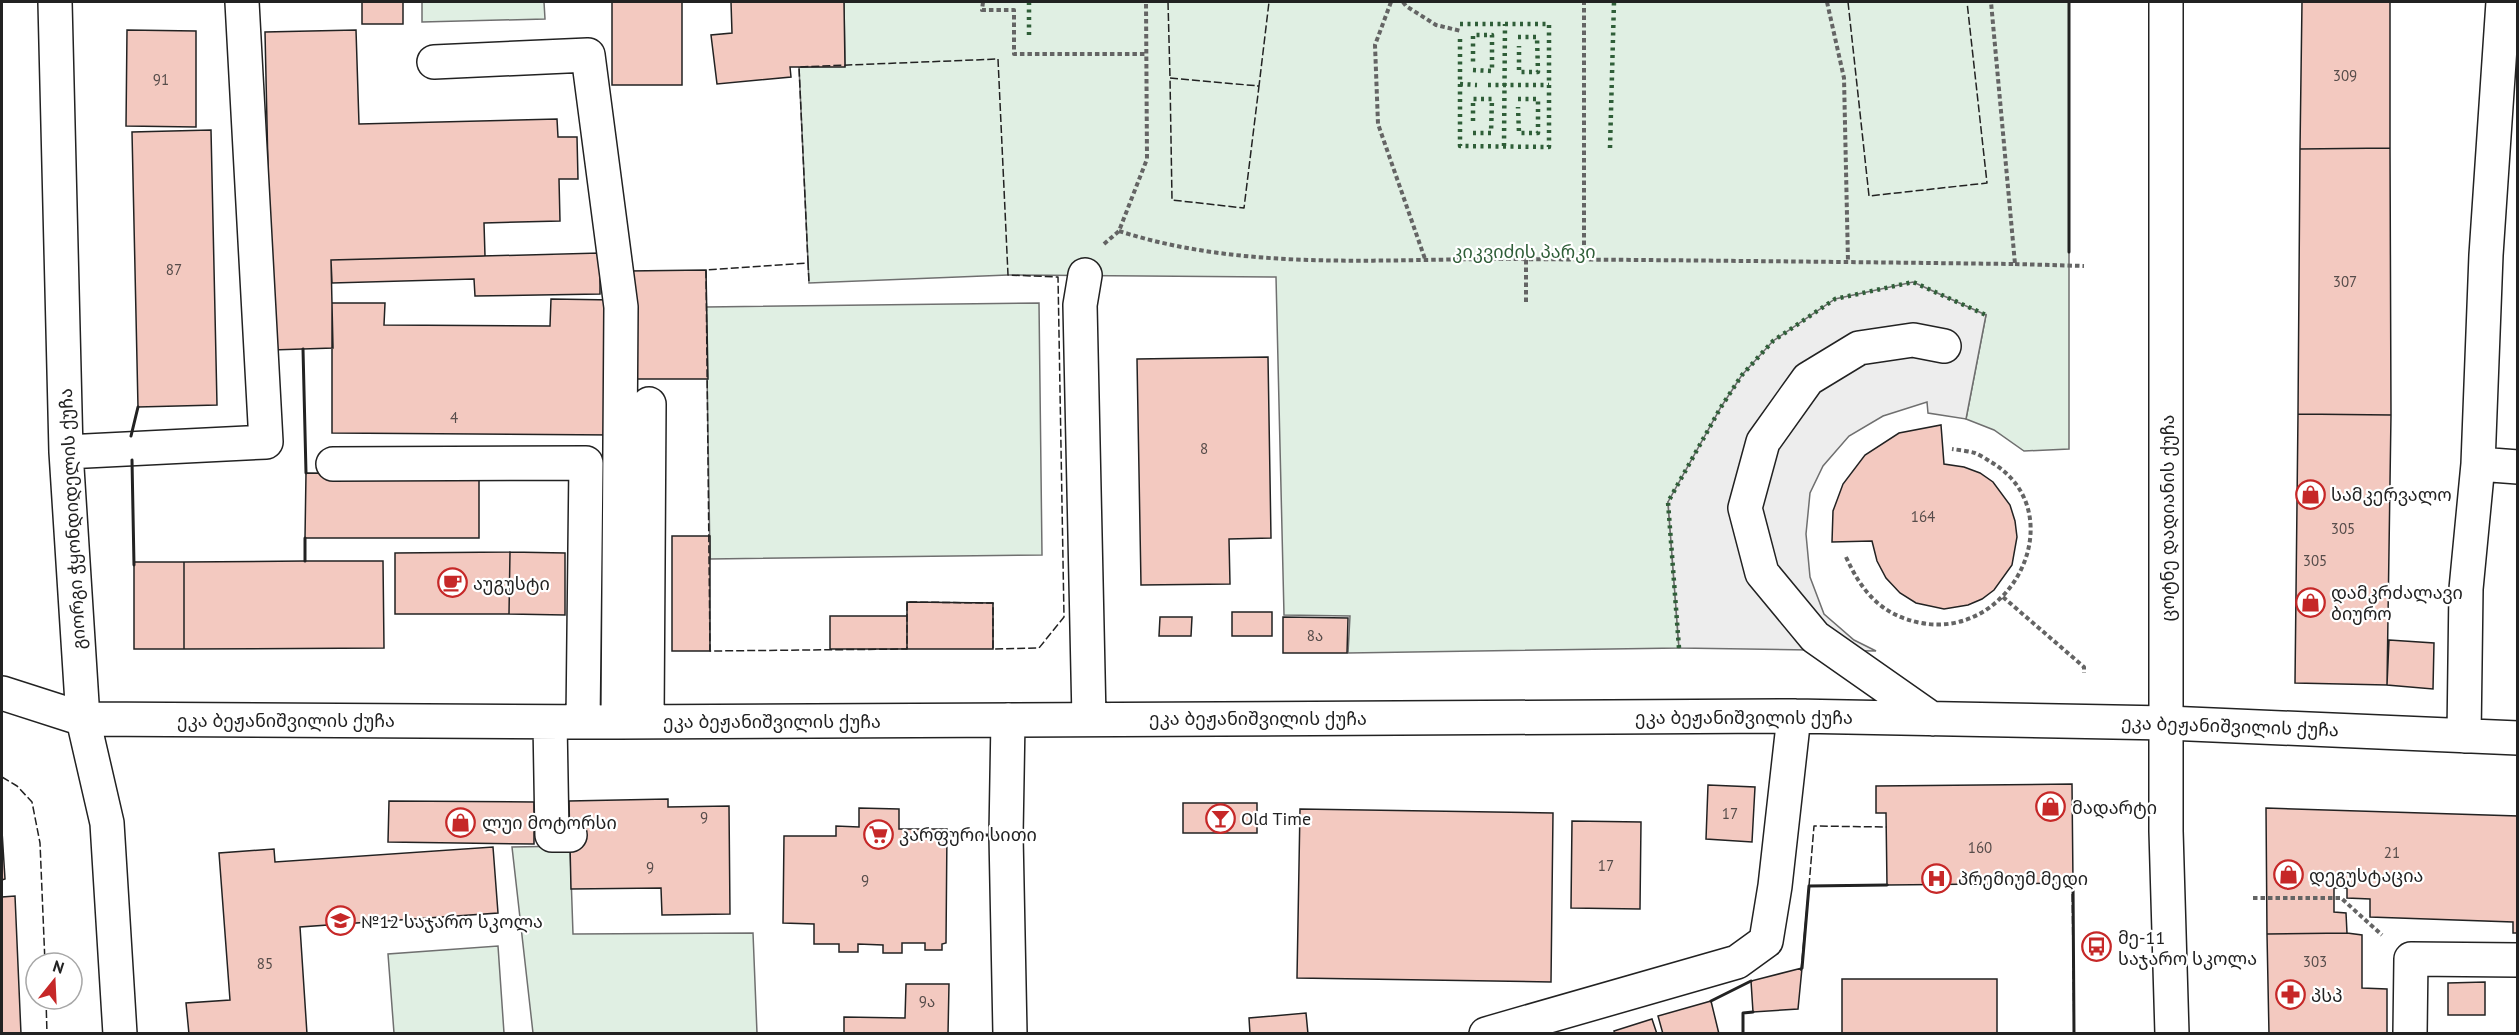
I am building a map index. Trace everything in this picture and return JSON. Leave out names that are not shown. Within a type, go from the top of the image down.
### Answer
[{"type":"street","name":"გიორგი ჭყონდიდელის ქუჩა","points":[[56,2],[66,452],[83,719],[107,823],[120,1034]]},
{"type":"street","points":[[66,452],[266,442],[242,2]]},
{"type":"street","name":"ცოტნე დადიანის ქუჩა","points":[[2166,2],[2166,831],[2172,1034]]},
{"type":"street","points":[[2464,736],[2466,590],[2478,464],[2486,255],[2504,2]]},
{"type":"street","points":[[434,62],[588,55],[621,307],[632,722]]},
{"type":"street","points":[[1085,275],[1080,305],[1089,719]]},
{"type":"street","points":[[1932,719],[1815,637],[1762,573],[1745,508],[1763,442],[1808,379],[1859,348],[1913,340],[1944,346]]},
{"type":"street","points":[[632,722],[649,404]]},
{"type":"street","points":[[333,464],[586,463],[584,722]]},
{"type":"street","points":[[2478,464],[2517,467]]},
{"type":"street","name":"ეკა ბეჟანიშვილის ქუჩა","points":[[2,693],[83,719],[632,722],[1794,716],[2167,723],[2517,738]]},
{"type":"street","points":[[1486,1034],[1737,962],[1766,941],[1775,886],[1794,716]]},
{"type":"street","points":[[1008,720],[1006,835],[1010,1034]]},
{"type":"street","points":[[550,722],[552,835],[570,835]]},
{"type":"street","points":[[2410,1034],[2411,959],[2517,960]]},
{"type":"path","points":[[982,2],[982,10],[1014,10],[1014,54],[1146,54]]},
{"type":"path","points":[[1146,2],[1147,159],[1119,231],[1161,243],[1242,257],[1284,260],[1526,259],[2084,266]]},
{"type":"path","points":[[1390,2],[1375,45],[1378,124],[1425,259]]},
{"type":"path","points":[[1403,2],[1436,25],[1461,31]]},
{"type":"path","points":[[1584,2],[1584,260]]},
{"type":"path","points":[[1827,2],[1844,78],[1848,262]]},
{"type":"path","points":[[1991,2],[2015,264]]},
{"type":"path","points":[[1526,259],[1526,302]]},
{"type":"path","points":[[1846,557],[1858,584],[1878,605],[1904,620],[1936,626],[1968,620],[1996,604],[2003,597],[2018,580],[2029,550],[2030,517],[2019,487],[2003,470],[1976,453],[1952,449]]},
{"type":"path","points":[[2003,597],[2084,667],[2084,673]]},
{"type":"path","points":[[2253,898],[2341,898],[2411,959]]},
{"type":"green space","points":[[422,2],[544,2],[545,19],[422,22]]},
{"type":"green space","name":"კიკვიძის პარკი","points":[[844,2],[2069,2],[2069,449],[2024,451],[1994,430],[1966,419],[1986,315],[1668,502],[1679,648],[1348,653],[1350,616],[1284,615],[1276,277],[1008,275],[809,283],[799,67],[845,66]]},
{"type":"green space","points":[[1039,303],[1042,555],[710,559],[706,307]]},
{"type":"green space","points":[[570,846],[573,934],[753,933],[757,1033],[533,1033],[512,847]]},
{"type":"green space","points":[[498,946],[504,1033],[394,1033],[388,954]]},
{"type":"shaded area","points":[[1913,282],[1986,315],[1966,419],[1928,413],[1927,402],[1883,416],[1849,436],[1823,466],[1810,493],[1806,534],[1810,577],[1824,614],[1854,640],[1876,651],[1679,648],[1668,502],[1721,407],[1742,375],[1773,341],[1835,299]]},
{"type":"building","points":[[362,2],[403,2],[403,24],[362,24]]},
{"type":"building","points":[[612,2],[682,2],[682,85],[612,85]]},
{"type":"building","points":[[731,2],[844,2],[845,67],[790,67],[791,77],[717,84],[711,35],[732,33]]},
{"type":"building","points":[[2302,2],[2390,2],[2390,148],[2300,149]]},
{"type":"building","points":[[127,30],[196,31],[196,127],[126,126]]},
{"type":"building","points":[[356,30],[359,124],[557,119],[558,137],[577,137],[578,179],[559,179],[560,221],[484,223],[485,256],[331,260],[333,348],[272,350],[265,32]]},
{"type":"building","points":[[211,130],[217,405],[138,407],[132,132]]},
{"type":"building","points":[[2390,148],[2391,415],[2298,414],[2300,149]]},
{"type":"building","points":[[600,253],[600,294],[475,296],[474,279],[332,283],[331,260]]},
{"type":"building","points":[[706,270],[708,379],[630,379],[628,271]]},
{"type":"building","points":[[551,299],[614,300],[614,435],[332,433],[332,303],[385,303],[384,325],[550,326]]},
{"type":"building","points":[[1268,357],[1271,538],[1229,539],[1230,584],[1141,585],[1137,359]]},
{"type":"building","points":[[2298,414],[2391,415],[2387,685],[2295,683]]},
{"type":"building","points":[[1941,425],[1944,464],[1964,467],[1980,473],[1993,482],[2010,505],[2017,537],[2012,565],[1994,590],[1968,605],[1944,609],[1916,603],[1900,593],[1886,578],[1877,561],[1872,541],[1832,542],[1833,511],[1843,484],[1865,455],[1899,433]]},
{"type":"building","points":[[306,473],[479,474],[479,538],[305,538]]},
{"type":"building","points":[[672,536],[710,536],[710,651],[672,651]]},
{"type":"building","name":"აუგუსტი","points":[[510,552],[509,614],[395,614],[395,553]]},
{"type":"building","points":[[510,552],[565,553],[565,615],[509,614]]},
{"type":"building","points":[[383,561],[384,648],[184,649],[184,562]]},
{"type":"building","points":[[134,562],[184,562],[184,649],[134,649]]},
{"type":"building","points":[[907,602],[993,603],[993,649],[907,649]]},
{"type":"building","points":[[1232,612],[1272,612],[1272,636],[1232,636]]},
{"type":"building","points":[[830,616],[907,616],[907,649],[830,649]]},
{"type":"building","points":[[1160,617],[1192,617],[1191,636],[1159,636]]},
{"type":"building","points":[[1283,617],[1348,618],[1347,653],[1283,653]]},
{"type":"building","points":[[2389,640],[2434,643],[2433,689],[2387,685]]},
{"type":"building","points":[[2072,784],[2073,883],[1887,885],[1886,813],[1876,813],[1876,786]]},
{"type":"building","points":[[1708,785],[1755,787],[1752,842],[1706,839]]},
{"type":"building","points":[[668,799],[668,807],[729,806],[730,914],[662,915],[661,888],[571,889],[569,801]]},
{"type":"building","name":"ლუი მოტორსი","points":[[389,801],[534,802],[534,844],[388,842]]},
{"type":"building","name":"Old Time","points":[[1183,803],[1257,803],[1257,833],[1183,833]]},
{"type":"building","points":[[859,808],[899,809],[899,829],[947,829],[946,943],[942,944],[942,950],[925,950],[925,943],[902,943],[902,953],[883,953],[883,945],[858,944],[858,952],[839,952],[839,944],[814,944],[814,924],[783,923],[784,836],[836,836],[836,826],[859,827]]},
{"type":"building","points":[[2266,808],[2518,816],[2518,933],[2513,933],[2513,922],[2370,917],[2370,899],[2347,898],[2347,888],[2334,888],[2334,912],[2346,913],[2347,933],[2267,934]]},
{"type":"building","points":[[1300,809],[1553,813],[1551,982],[1297,978]]},
{"type":"building","points":[[1572,821],[1641,822],[1640,909],[1571,908]]},
{"type":"building","points":[[2,831],[5,879],[2,880]]},
{"type":"building","points":[[493,847],[498,913],[300,927],[307,1034],[189,1034],[186,1003],[230,1000],[219,853],[274,849],[275,862]]},
{"type":"building","points":[[15,896],[21,1034],[2,1034],[2,897]]},
{"type":"building","points":[[2347,933],[2362,935],[2362,988],[2387,989],[2387,1034],[2269,1034],[2267,934]]},
{"type":"building","points":[[1802,968],[1798,1009],[1753,1012],[1751,981]]},
{"type":"building","points":[[1842,979],[1997,979],[1997,1034],[1842,1034]]},
{"type":"building","points":[[2485,982],[2485,1015],[2448,1015],[2448,983]]},
{"type":"building","points":[[906,984],[949,984],[948,1034],[844,1034],[844,1017],[905,1018]]},
{"type":"building","points":[[1711,1001],[1719,1034],[1663,1034],[1658,1016]]},
{"type":"building","points":[[1306,1013],[1308,1034],[1250,1034],[1249,1018]]},
{"type":"building","points":[[1652,1019],[1657,1034],[1615,1034],[1614,1031]]},
{"type":"hedge","points":[[1029,2],[1029,38]]},
{"type":"hedge","points":[[1610,148],[1614,2]]},
{"type":"hedge","points":[[1460,24],[1549,24],[1549,147],[1460,146],[1460,37]]},
{"type":"hedge","points":[[1504,146],[1505,24]]},
{"type":"hedge","points":[[1473,62],[1473,35],[1492,35],[1492,71],[1473,70]]},
{"type":"hedge","points":[[1518,37],[1537,37],[1538,72],[1519,72],[1519,46]]},
{"type":"hedge","points":[[1460,84],[1477,85]]},
{"type":"hedge","points":[[1488,85],[1549,85]]},
{"type":"hedge","points":[[1473,124],[1473,99],[1492,99],[1491,133],[1473,133]]},
{"type":"hedge","points":[[1518,99],[1538,99],[1538,133],[1519,133],[1518,107]]},
{"type":"hedge","points":[[1679,648],[1668,502],[1721,407],[1742,375],[1773,341],[1835,299],[1913,282],[1986,315]]},
{"type":"fence","points":[[1168,2],[1170,78]]},
{"type":"fence","points":[[1257,86],[1259,86],[1269,2]]},
{"type":"fence","points":[[1848,2],[1869,196],[1987,183],[1967,2]]},
{"type":"fence","points":[[998,59],[1008,275],[1058,277],[1064,617],[1039,648],[993,649],[993,603],[907,602],[907,649],[710,651],[706,270],[808,263],[799,67],[998,59]]},
{"type":"fence","points":[[1170,78],[1259,86],[1244,208],[1172,200],[1170,78]]},
{"type":"fence","points":[[808,262],[809,283]]},
{"type":"fence","points":[[2,777],[17,786],[32,802],[40,843],[44,951]]},
{"type":"fence","points":[[1809,886],[1814,826],[1887,827]]},
{"type":"fence","points":[[2072,883],[2074,1034]]},
{"type":"fence","points":[[1801,971],[1809,886],[1889,885]]},
{"type":"fence","points":[[46,1011],[47,1034]]},
{"type":"fence","points":[[1743,1034],[1743,1013],[1755,1012]]},
{"type":"wall","points":[[2069,2],[2069,252]]},
{"type":"wall","points":[[303,349],[306,473]]},
{"type":"wall","points":[[131,436],[138,407]]},
{"type":"wall","points":[[132,460],[134,565]]},
{"type":"wall","points":[[305,538],[305,561]]},
{"type":"wall","points":[[947,835],[995,835]]},
{"type":"wall","points":[[2073,883],[2074,1034]]},
{"type":"wall","points":[[1802,968],[1809,886],[1887,885]]},
{"type":"wall","points":[[1711,1001],[1751,981]]},
{"type":"wall","points":[[1743,1034],[1743,1013],[1753,1012]]},
{"type":"place","name":"სამკერვალო","points":[[2310,494]]},
{"type":"place","name":"აუგუსტი","points":[[452,583]]},
{"type":"place","name":"დამკრძალავი ბიურო","points":[[2310,602]]},
{"type":"place","name":"მადარტი","points":[[2051,807]]},
{"type":"place","name":"Old Time","points":[[1220,818]]},
{"type":"place","name":"ლუი მოტორსი","points":[[461,822]]},
{"type":"place","name":"კარფური სითი","points":[[878,834]]},
{"type":"place","name":"დეგუსტაცია","points":[[2288,875]]},
{"type":"place","name":"პრემიუმ მედი","points":[[1937,878]]},
{"type":"place","name":"№12 საჯარო სკოლა","points":[[340,921]]},
{"type":"place","name":"მე-11 საჯარო სკოლა","points":[[2097,947]]},
{"type":"place","name":"პსპ","points":[[2290,995]]}]
